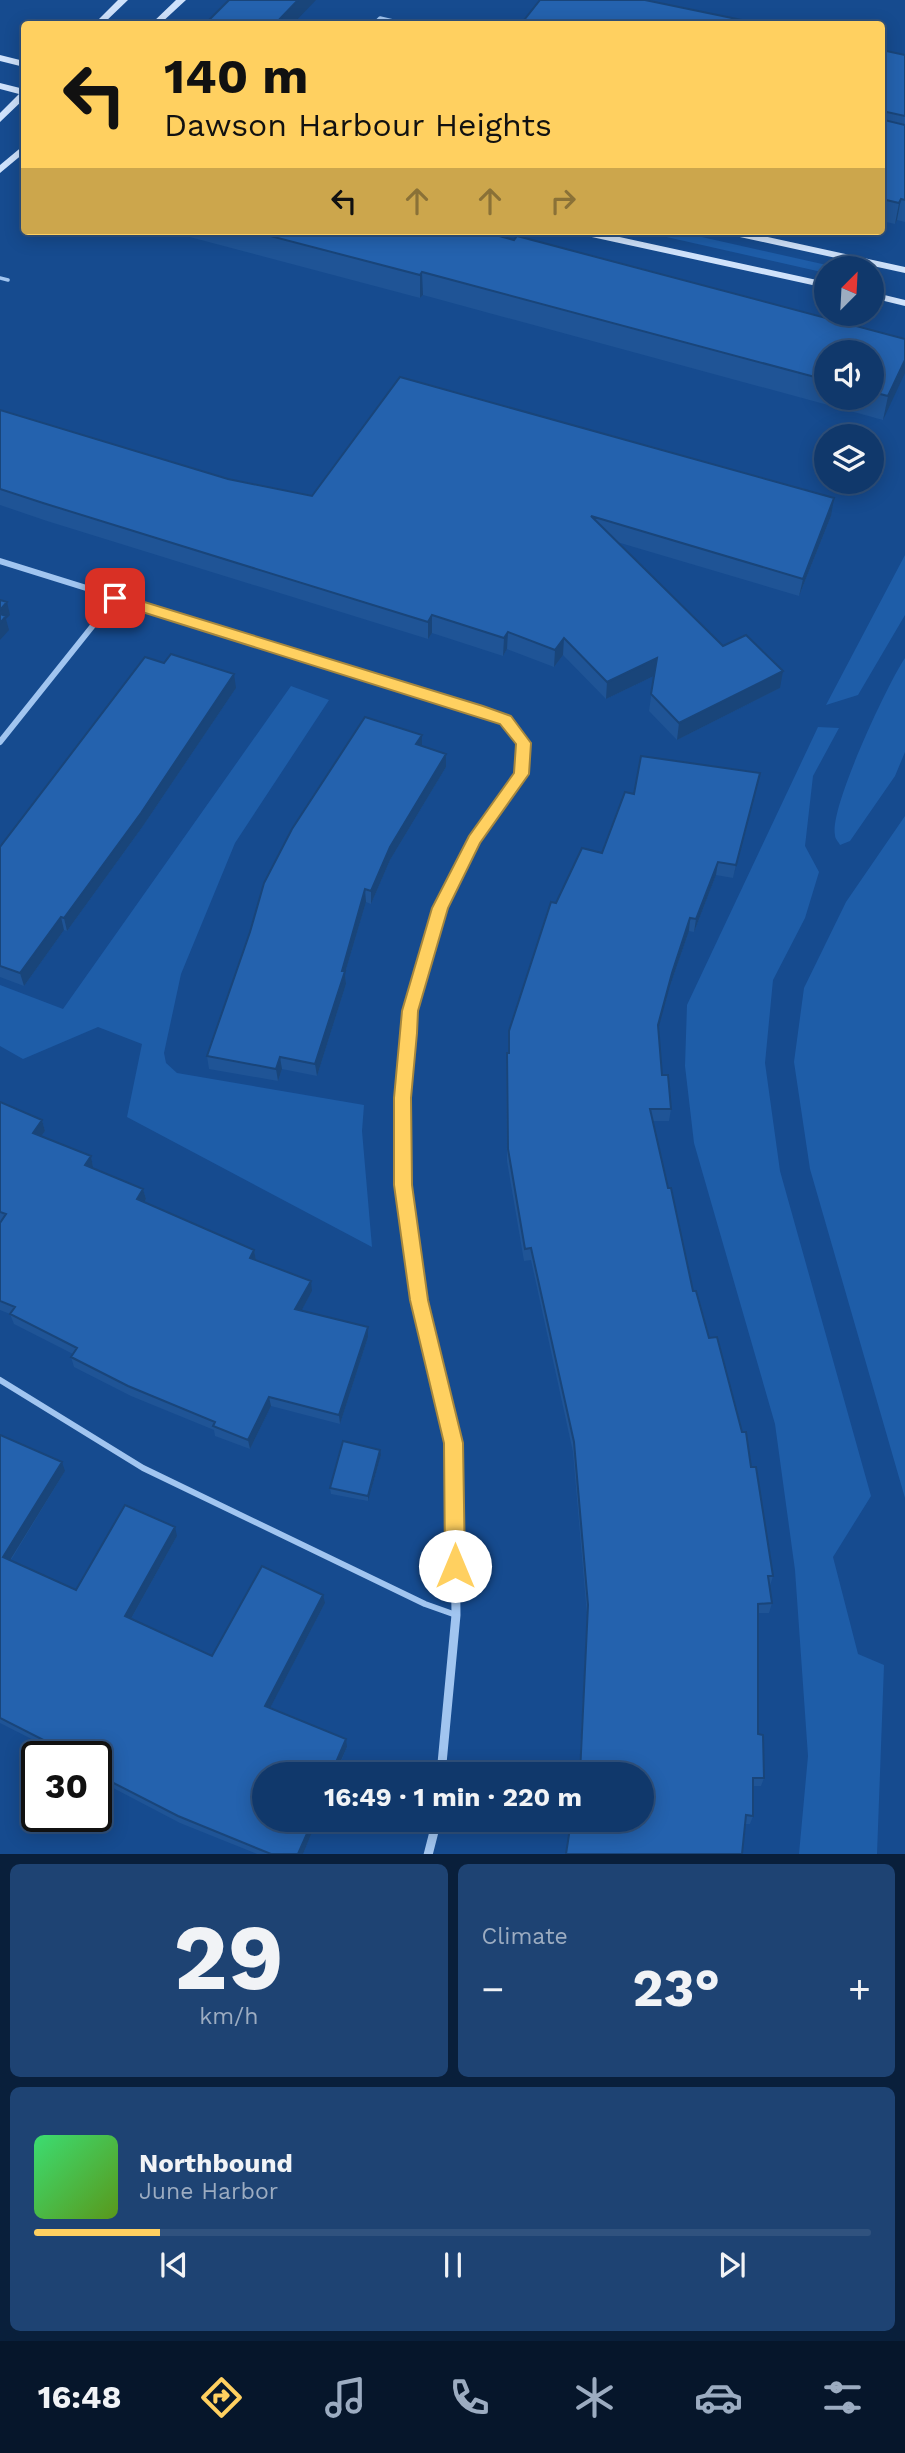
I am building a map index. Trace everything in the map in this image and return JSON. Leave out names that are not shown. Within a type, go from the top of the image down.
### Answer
[{"type":"street","points":[[100,21],[123,0]]},
{"type":"street","points":[[158,21],[181,0]]},
{"type":"street","points":[[0,58],[21,63]]},
{"type":"street","points":[[0,86],[21,92]]},
{"type":"street","points":[[0,118],[21,96]]},
{"type":"street","points":[[0,170],[21,151]]},
{"type":"street","points":[[596,235],[814,282]]},
{"type":"street","points":[[744,235],[905,270]]},
{"type":"street","points":[[884,298],[905,303]]},
{"type":"street","points":[[0,561],[478,710],[505,720],[524,743],[522,774],[474,840],[440,908],[410,1011],[403,1098],[403,1185],[419,1300],[454,1443],[456,1615],[442,1762]]},
{"type":"street","points":[[0,742],[115,598]]},
{"type":"street","points":[[428,1854],[434,1832]]},
{"type":"lane","points":[[377,21],[380,18],[394,21]]},
{"type":"lane","points":[[0,278],[8,280]]},
{"type":"lane","points":[[0,1380],[143,1468],[425,1604],[456,1615]]},
{"type":"shaded area","points":[[658,235],[693,235],[814,262],[814,270]]},
{"type":"shaded area","points":[[905,555],[905,615],[858,695],[826,705]]},
{"type":"shaded area","points":[[905,658],[905,752],[895,776],[850,841],[840,845],[835,835],[841,799],[874,718]]},
{"type":"shaded area","points":[[291,686],[329,700],[235,843],[181,974],[164,1053],[166,1063],[177,1073],[364,1105],[362,1131],[372,1247],[127,1117],[142,1044],[98,1027],[23,1059],[0,1046],[0,985],[63,1009]]},
{"type":"shaded area","points":[[818,727],[839,728],[813,776],[805,846],[819,872],[805,918],[773,980],[765,1063],[780,1171],[871,1496],[833,1557],[858,1654],[884,1665],[877,1854],[799,1854],[808,1756],[795,1570],[775,1424],[694,1143],[685,1066],[687,1005]]},
{"type":"shaded area","points":[[905,816],[905,1498],[810,1169],[794,1062],[804,988],[846,902]]},
{"type":"building","points":[[229,0],[298,0],[278,21],[208,21]]},
{"type":"building","points":[[540,0],[645,0],[746,21],[523,21]]},
{"type":"building","points":[[885,51],[905,55],[905,116],[885,113]]},
{"type":"building","points":[[885,120],[905,125],[905,200],[901,199],[899,203],[885,200]]},
{"type":"building","points":[[266,235],[496,235],[514,240],[517,236],[814,315],[814,326],[856,326],[905,339],[905,360],[888,396],[884,395],[884,340],[814,340],[814,377],[422,272],[420,275]]},
{"type":"building","points":[[400,377],[834,498],[803,579],[591,516],[723,646],[746,635],[783,671],[679,723],[651,694],[657,658],[607,682],[564,638],[555,650],[508,632],[504,638],[432,615],[428,622],[0,489],[0,410],[228,479],[312,496]]},
{"type":"building","points":[[0,600],[7,602],[0,610]]},
{"type":"building","points":[[171,654],[234,674],[141,813],[20,973],[0,966],[0,847],[145,657],[164,663]]},
{"type":"building","points":[[365,717],[422,735],[416,744],[446,754],[390,847],[371,891],[365,889],[342,971],[345,971],[315,1064],[280,1057],[276,1069],[207,1056],[264,883],[292,829]]},
{"type":"building","points":[[641,756],[760,773],[736,865],[718,862],[696,919],[690,918],[658,1025],[662,1075],[668,1075],[671,1109],[650,1109],[668,1188],[671,1188],[693,1291],[696,1291],[709,1338],[717,1337],[742,1432],[746,1432],[751,1467],[756,1467],[773,1576],[768,1576],[772,1603],[758,1604],[758,1734],[763,1735],[764,1778],[753,1778],[753,1816],[746,1815],[742,1854],[566,1854],[569,1832],[654,1832],[654,1762],[581,1762],[588,1605],[574,1442],[531,1248],[525,1249],[508,1149],[507,1053],[509,1031],[551,902],[556,903],[582,848],[602,853],[625,792],[634,794]]},
{"type":"building","points":[[0,1102],[42,1120],[33,1133],[91,1156],[85,1165],[143,1189],[137,1199],[254,1250],[250,1258],[311,1281],[295,1309],[368,1327],[339,1415],[269,1397],[248,1440],[213,1426],[215,1422],[128,1386],[71,1357],[77,1348],[10,1314],[15,1307],[0,1301],[0,1223],[6,1214],[0,1212]]},
{"type":"building","points":[[0,1435],[62,1462],[3,1557],[76,1590],[125,1505],[175,1527],[125,1616],[212,1656],[262,1566],[323,1595],[265,1706],[346,1739],[336,1762],[252,1762],[252,1832],[308,1832],[298,1854],[271,1854],[178,1816],[112,1782],[112,1741],[45,1741],[0,1718]]},
{"type":"building","points":[[343,1441],[380,1450],[368,1496],[330,1488]]},
{"type":"route","points":[[115,598],[478,710],[505,720],[524,743],[522,774],[474,840],[440,908],[410,1011],[408,1033],[403,1098],[403,1185],[419,1300],[454,1443],[455,1566]]}]
